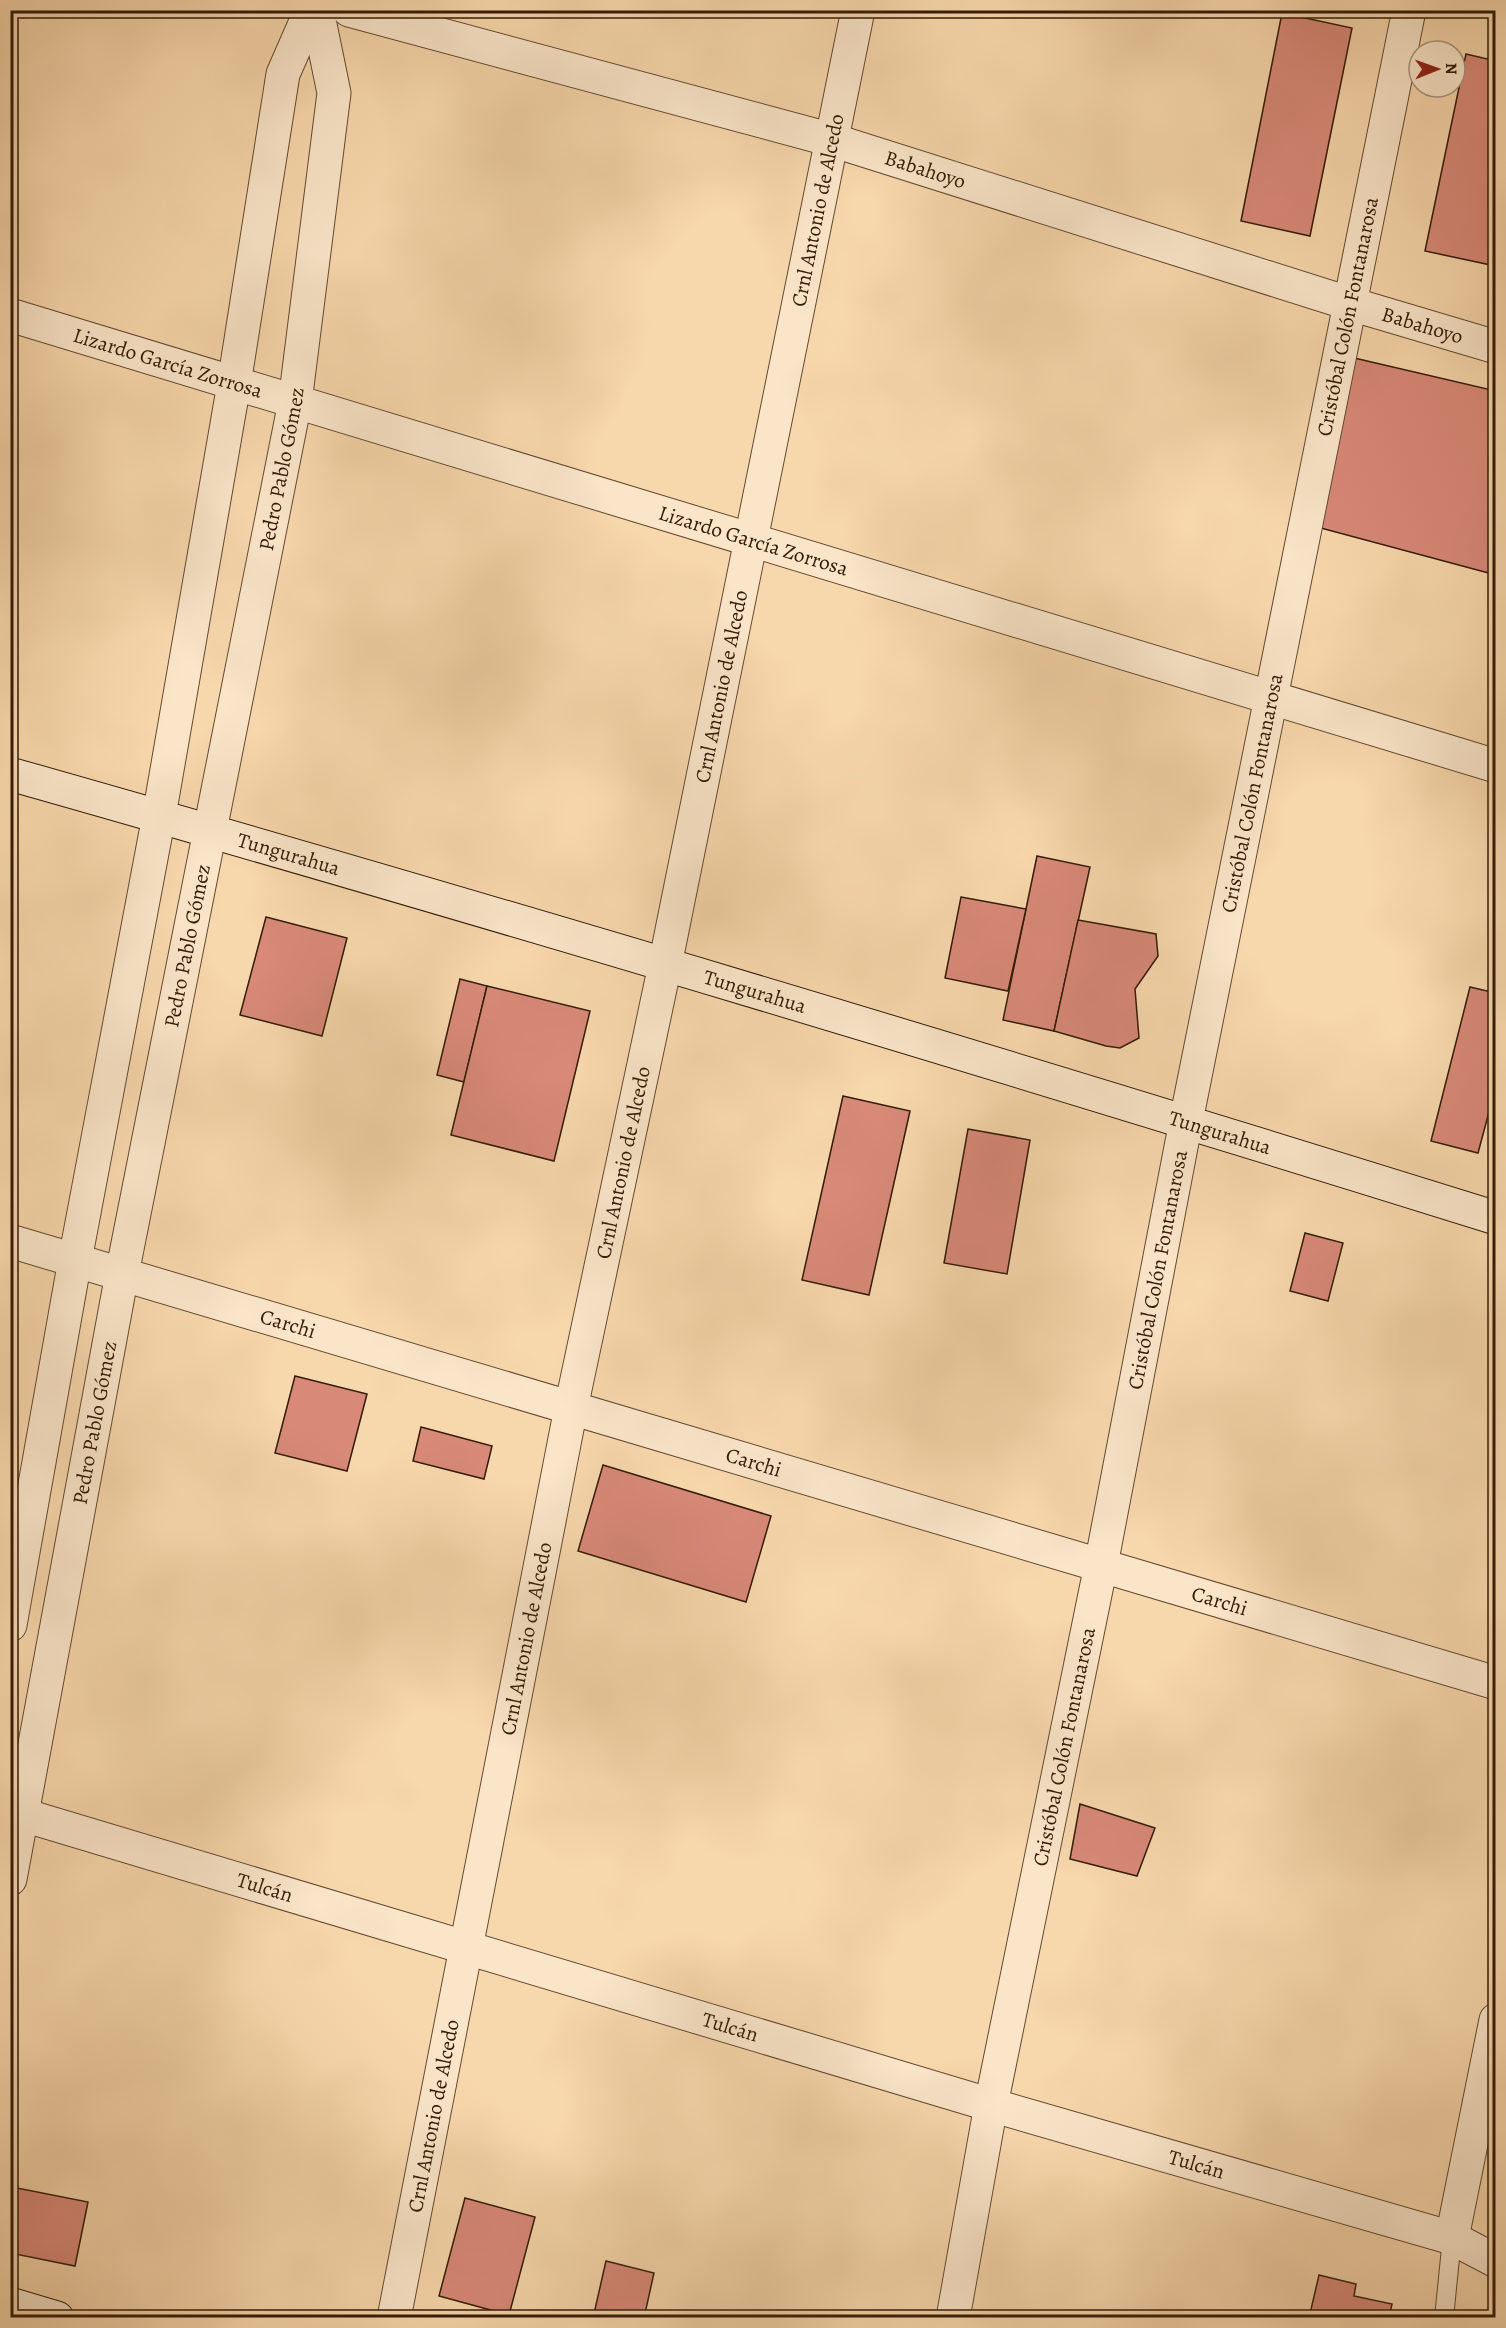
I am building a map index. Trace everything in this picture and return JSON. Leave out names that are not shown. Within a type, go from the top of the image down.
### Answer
[{"type":"street","points":[[10,1625],[75,1260],[159,816],[234,384],[284,74],[311,10]]},
{"type":"street","name":"Pedro Pablo Gómez","points":[[10,1879],[16,1813],[295,402],[334,93],[317,10]]},
{"type":"street","name":"Babahoyo","points":[[349,10],[831,140],[1351,304],[1496,347]]},
{"type":"street","name":"Crnl Antonio de Alcedo","points":[[394,2318],[468,1947],[571,1408],[665,965],[858,10]]},
{"type":"street","name":"Cristóbal Colón Fontanarosa","points":[[953,2318],[991,2105],[1101,1565],[1186,1121],[1409,10]]},
{"type":"street","name":"Lizardo García Zorrosa","points":[[10,315],[1496,766]]},
{"type":"street","name":"Tungurahua","points":[[10,774],[209,830],[665,965],[1186,1121],[1496,1218]]},
{"type":"street","name":"Carchi","points":[[10,1240],[1496,1683]]},
{"type":"street","name":"Tulcán","points":[[16,1813],[991,2105],[1452,2238],[1496,2261]]},
{"type":"street","points":[[1452,2238],[1496,2020]]},
{"type":"street","name":"Tulcán","points":[[1452,2238],[1496,2240]]},
{"type":"street","points":[[10,2304],[57,2318]]},
{"type":"lane","points":[[1444,2318],[1452,2238],[1496,2252]]},
{"type":"building","points":[[1282,13],[1352,28],[1310,236],[1241,221]]},
{"type":"building","points":[[1467,54],[1496,61],[1496,243],[1491,265],[1425,251],[1457,99],[1467,99]]},
{"type":"building","points":[[1350,357],[1496,391],[1496,575],[1317,527]]},
{"type":"building","points":[[1037,856],[1090,867],[1054,1031],[1003,1020]]},
{"type":"building","points":[[961,897],[1026,909],[1008,991],[945,978]]},
{"type":"building","points":[[266,917],[347,938],[322,1036],[240,1015]]},
{"type":"building","points":[[1078,920],[1156,934],[1158,956],[1135,989],[1139,1038],[1120,1048],[1054,1031]]},
{"type":"building","points":[[460,979],[487,986],[464,1082],[437,1075]]},
{"type":"building","points":[[487,986],[590,1011],[554,1161],[451,1135]]},
{"type":"building","points":[[1470,987],[1496,993],[1496,1086],[1478,1153],[1431,1141]]},
{"type":"building","points":[[843,1096],[910,1111],[869,1295],[802,1280]]},
{"type":"building","points":[[968,1129],[1030,1140],[1007,1274],[944,1263]]},
{"type":"building","points":[[1305,1233],[1343,1243],[1328,1301],[1290,1291]]},
{"type":"building","points":[[295,1376],[367,1394],[347,1471],[275,1453]]},
{"type":"building","points":[[421,1427],[492,1446],[484,1479],[413,1461]]},
{"type":"building","points":[[603,1465],[771,1516],[746,1602],[578,1551]]},
{"type":"building","points":[[1080,1804],[1155,1828],[1137,1876],[1070,1859]]},
{"type":"building","points":[[12,2187],[88,2202],[75,2266],[10,2253]]},
{"type":"building","points":[[465,2198],[535,2217],[509,2315],[439,2296]]},
{"type":"building","points":[[606,2261],[654,2273],[644,2318],[593,2318]]},
{"type":"building","points":[[1319,2275],[1356,2284],[1354,2296],[1392,2304],[1389,2318],[1309,2318]]}]
